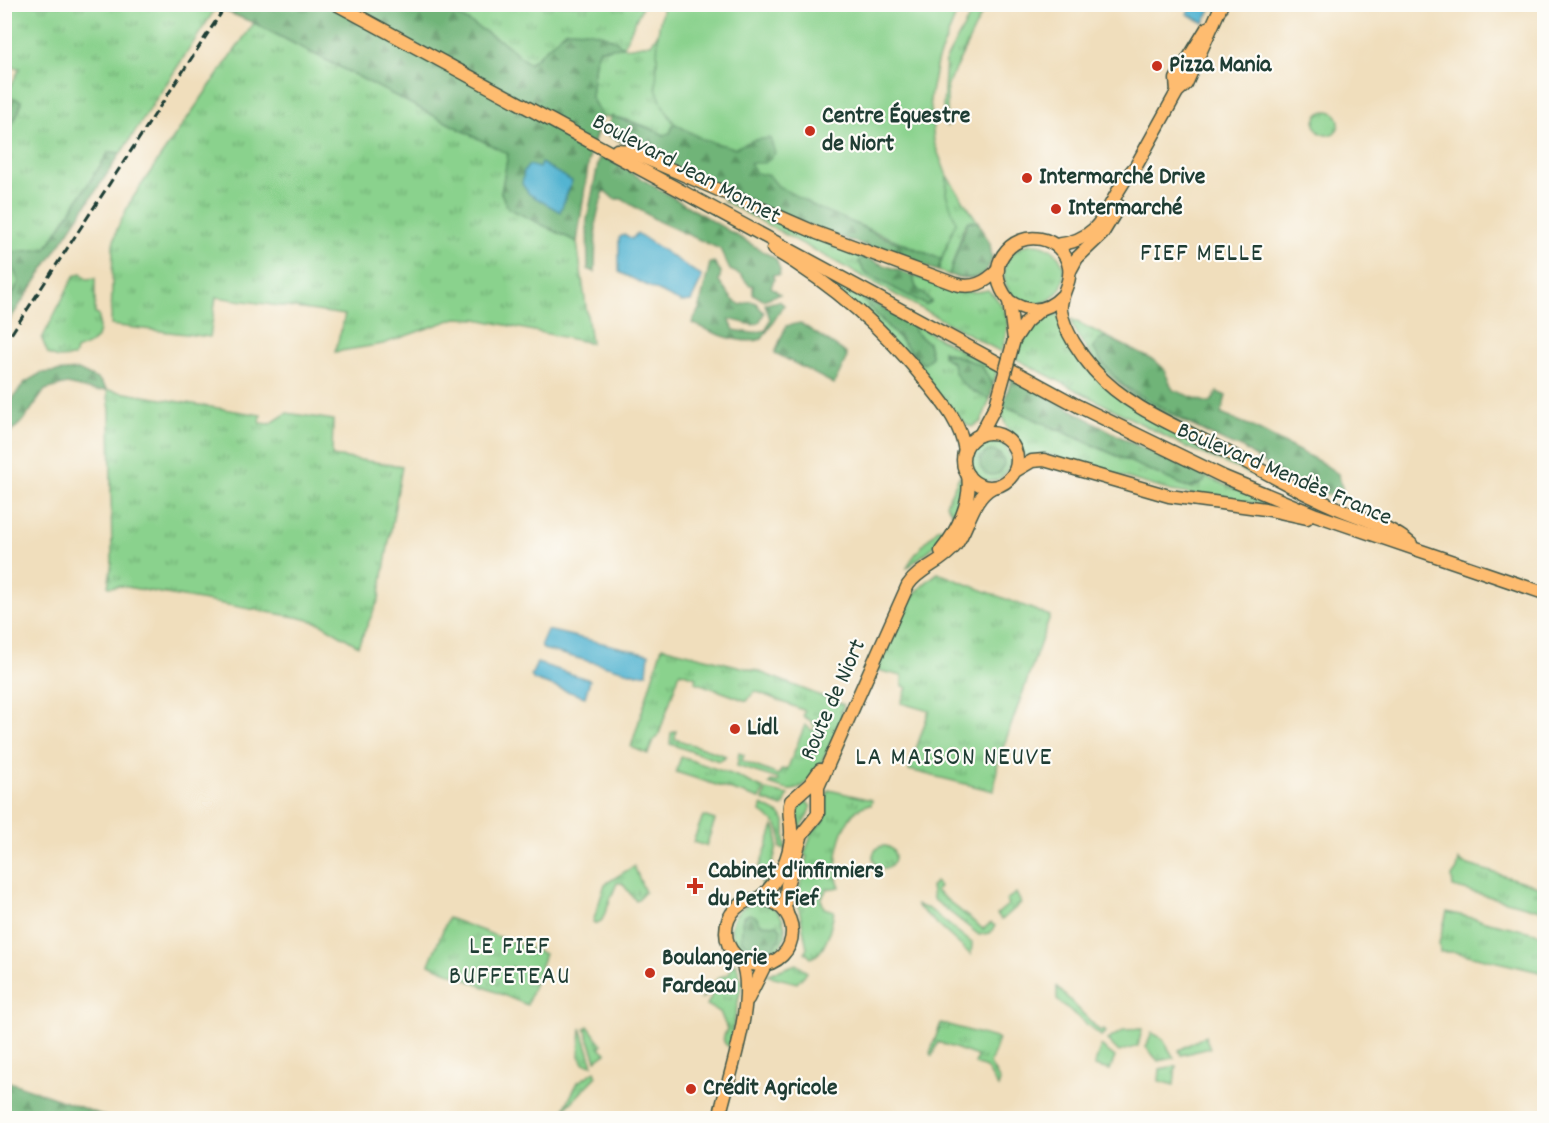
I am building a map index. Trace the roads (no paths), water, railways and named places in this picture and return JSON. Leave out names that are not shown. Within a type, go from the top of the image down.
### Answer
[{"type":"main road","name":"Boulevard Jean Monnet","points":[[336,4],[702,203],[1017,369]]},
{"type":"main road","name":"Boulevard Jean Monnet","points":[[349,4],[1017,369]]},
{"type":"main road","points":[[1014,340],[1009,301],[1000,287],[998,270],[1005,252],[1018,241],[1035,238],[1056,245],[1078,242],[1090,235],[1136,166],[1176,92],[1176,79],[1222,4]]},
{"type":"main road","points":[[617,150],[629,151],[807,228],[955,284],[964,286],[980,284],[998,270]]},
{"type":"main road","points":[[965,451],[980,435],[996,405],[1014,340],[1026,322],[1041,310],[1053,305],[1062,296],[1077,258],[1097,240],[1107,227],[1131,187],[1136,166]]},
{"type":"main road","points":[[702,203],[707,210],[820,279],[868,316],[903,353],[950,412],[959,428],[965,451],[964,466],[968,476],[968,496],[963,524]]},
{"type":"main road","points":[[1056,245],[1066,258],[1070,271]]},
{"type":"main road","points":[[1062,296],[1061,310],[1077,347],[1093,369],[1118,393],[1326,504],[1400,534],[1412,544]]},
{"type":"main road","points":[[1009,301],[1025,309],[1041,310]]},
{"type":"main road","name":"Boulevard Mendès France","points":[[1017,369],[1078,406],[1224,477],[1379,539],[1545,593]]},
{"type":"main road","name":"Boulevard Mendès France","points":[[1017,369],[1154,438],[1322,512],[1545,588]]},
{"type":"main road","points":[[996,405],[998,422],[1004,437],[1016,452],[1015,471]]},
{"type":"main road","points":[[980,435],[992,433],[1004,437]]},
{"type":"main road","points":[[963,524],[982,495],[1006,482],[1015,471],[1032,461],[1044,460],[1169,496],[1265,509],[1317,521],[1374,541],[1379,539]]},
{"type":"main road","points":[[968,476],[976,483],[993,487]]},
{"type":"main road","name":"Route de Niort","points":[[759,898],[772,886],[783,865],[791,839],[791,801],[810,784],[822,767],[905,580],[916,568],[941,551],[963,524]]},
{"type":"main road","name":"Route de Niort","points":[[787,914],[785,905],[787,885],[802,834],[818,814],[819,787],[902,598],[915,577],[951,551],[963,524]]},
{"type":"main road","points":[[719,1119],[746,1003],[746,975],[741,960],[728,943],[728,921],[737,907],[747,900],[759,898],[775,902],[787,914],[793,931],[789,947],[780,958],[765,965],[741,960]]},
{"type":"main road","points":[[746,1003],[765,965]]},
{"type":"water","points":[[1191,5],[1212,5],[1204,23],[1187,14]]},
{"type":"water","points":[[541,163],[572,181],[560,212],[529,194],[522,184],[524,171],[529,165],[539,168]]},
{"type":"water","points":[[637,233],[701,276],[691,301],[681,302],[619,272],[619,238],[624,234],[632,239]]},
{"type":"water","points":[[547,630],[649,654],[647,673],[637,674],[543,649],[541,644]]},
{"type":"water","points":[[537,663],[590,680],[585,697],[534,680],[531,676]]},
{"type":"railway","points":[[4,345],[227,4]]},
{"type":"place","name":"Pizza Mania","points":[[1157,66]]},
{"type":"place","name":"Centre Équestre de Niort","points":[[810,131]]},
{"type":"place","name":"Intermarché Drive","points":[[1027,178]]},
{"type":"place","name":"Intermarché","points":[[1056,209]]},
{"type":"place","name":"Lidl","points":[[735,729]]},
{"type":"place","name":"Cabinet d'infirmiers du Petit Fief","points":[[695,886]]},
{"type":"place","name":"Boulangerie Fardeau","points":[[650,973]]},
{"type":"place","name":"Crédit Agricole","points":[[691,1089]]},
{"type":"district","name":"FIEF MELLE","points":[[1202,254]]},
{"type":"district","name":"LA MAISON NEUVE","points":[[954,758]]},
{"type":"district","name":"LE FIEF BUFFETEAU","points":[[510,962]]}]
